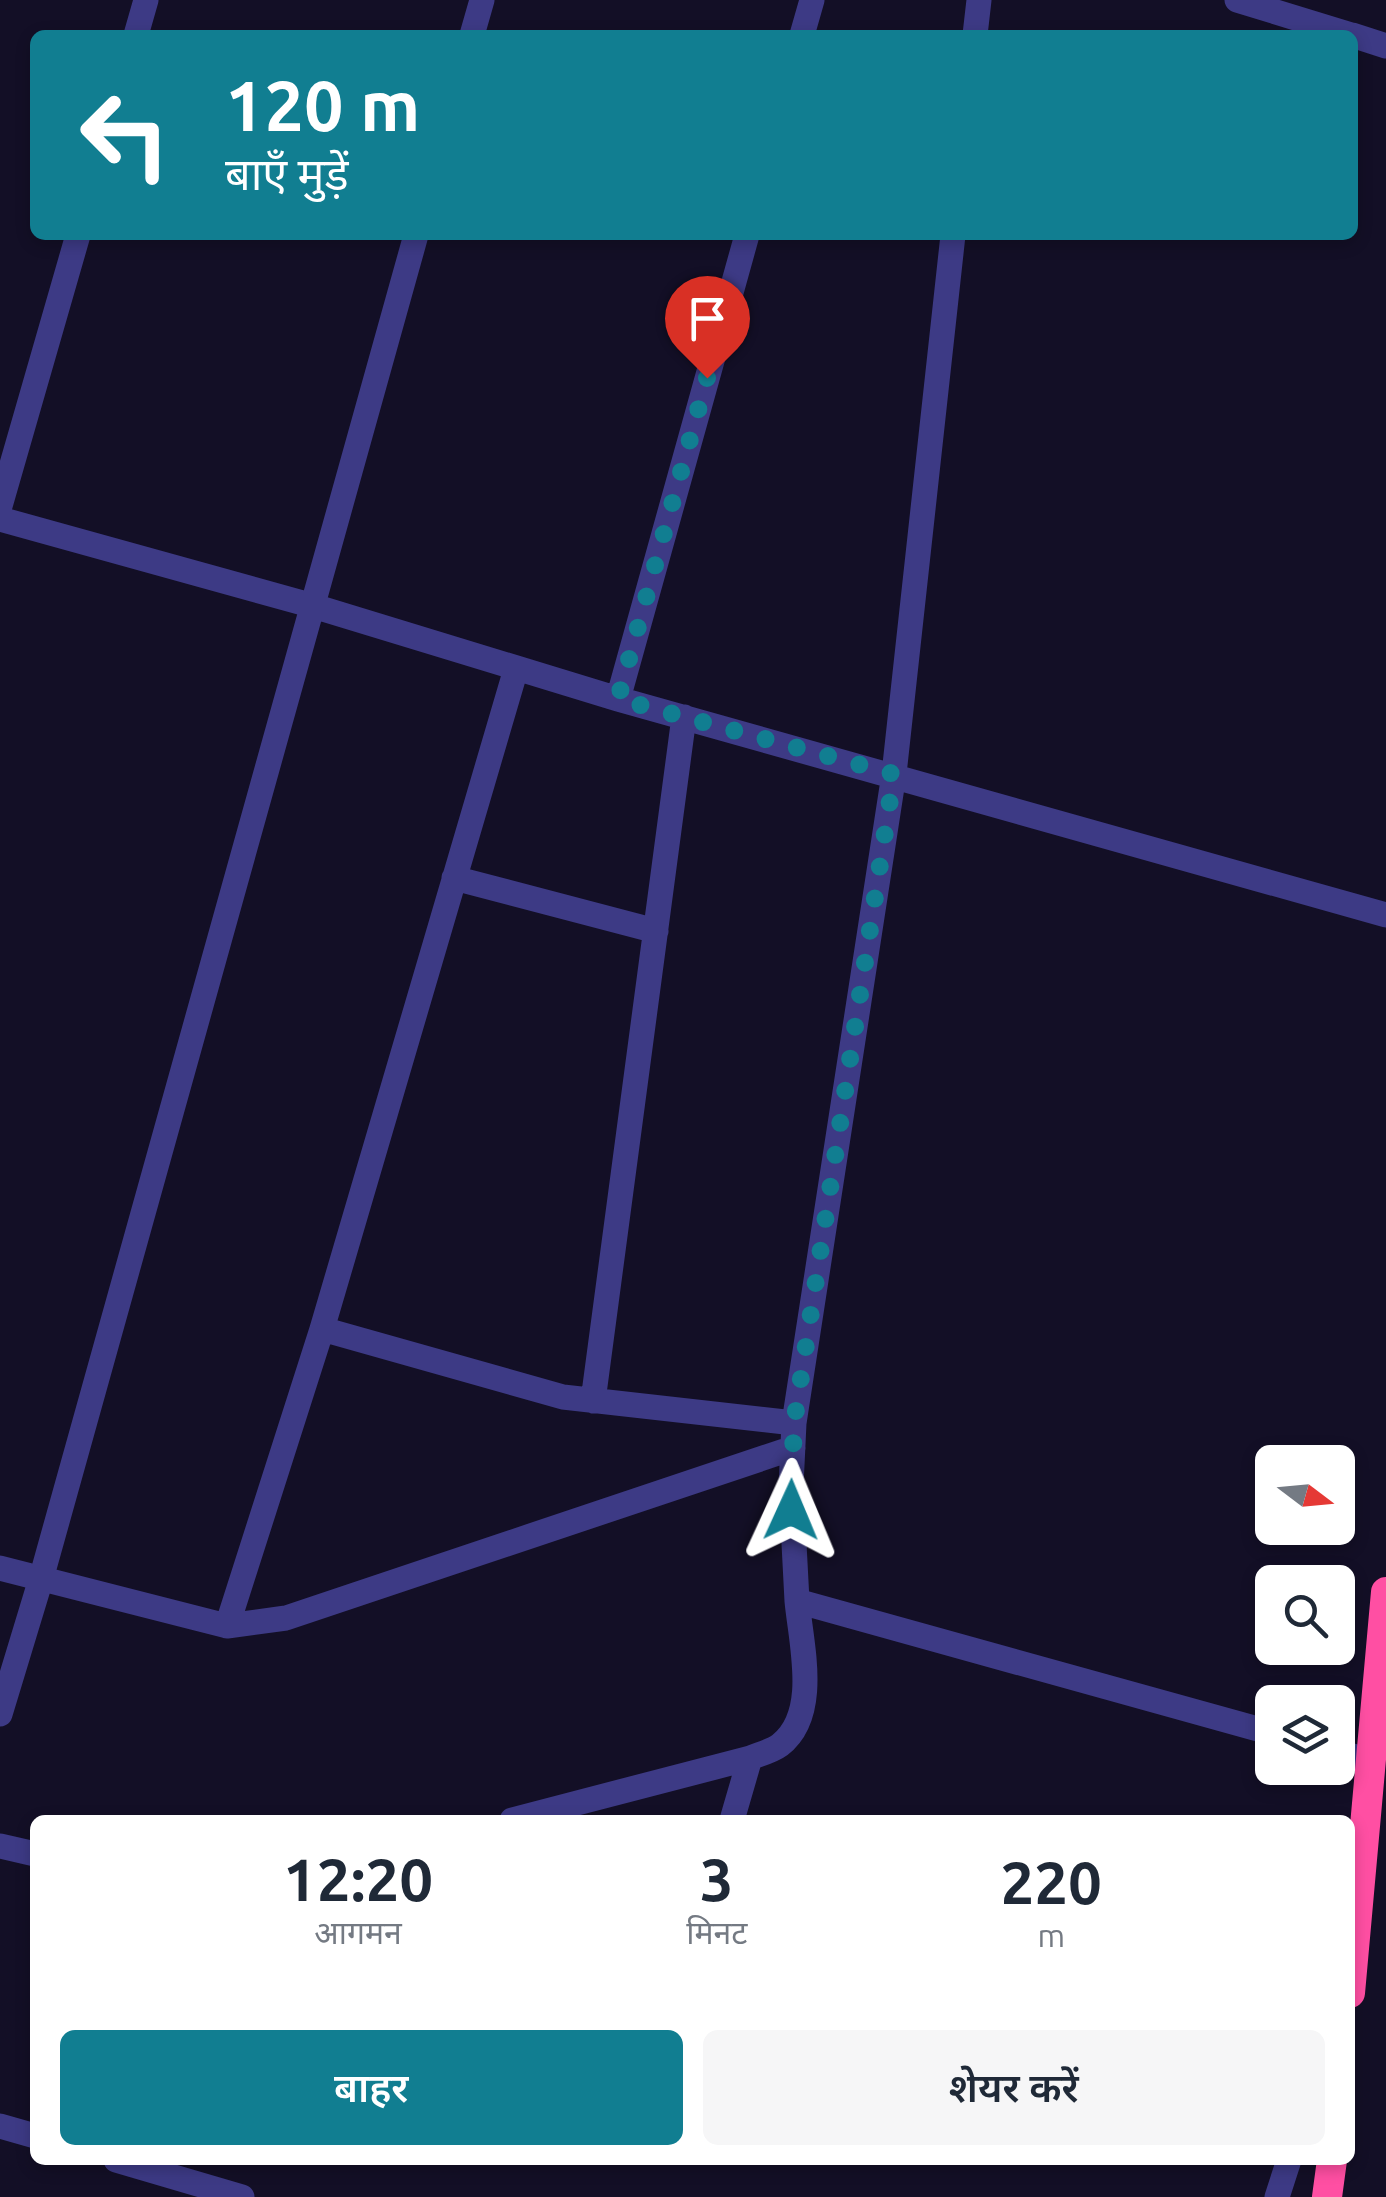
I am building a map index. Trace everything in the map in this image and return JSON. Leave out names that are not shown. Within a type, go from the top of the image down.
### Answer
[{"type":"highway","points":[[1355,1925],[1386,1592]]},
{"type":"highway","points":[[1328,2197],[1331,2165]]},
{"type":"street","points":[[137,30],[146,0]]},
{"type":"street","points":[[473,30],[482,0]]},
{"type":"street","points":[[803,30],[812,0]]},
{"type":"street","points":[[976,30],[979,0]]},
{"type":"street","points":[[1237,0],[1336,30]]},
{"type":"street","points":[[1358,37],[1386,46]]},
{"type":"street","points":[[0,506],[77,240]]},
{"type":"street","points":[[0,1714],[415,240]]},
{"type":"street","points":[[618,699],[745,240]]},
{"type":"street","points":[[531,1815],[750,1758],[778,1747],[789,1736],[802,1707],[805,1687],[792,1518],[794,1436],[894,774],[952,240]]},
{"type":"street","points":[[0,519],[310,606],[684,718],[1386,915]]},
{"type":"street","points":[[227,1626],[322,1328],[516,668]]},
{"type":"street","points":[[593,1401],[684,718]]},
{"type":"street","points":[[454,878],[656,931]]},
{"type":"street","points":[[322,1328],[534,1389],[794,1436]]},
{"type":"street","points":[[0,1568],[227,1626],[286,1618],[794,1436]]},
{"type":"street","points":[[797,1600],[1255,1729]]},
{"type":"street","points":[[1355,1757],[1368,1760]]},
{"type":"street","points":[[733,1815],[750,1758]]},
{"type":"street","points":[[0,1846],[30,1853]]},
{"type":"street","points":[[0,2126],[30,2135]]},
{"type":"street","points":[[133,2165],[242,2197]]},
{"type":"street","points":[[1276,2197],[1287,2165]]},
{"type":"route","points":[[707,378],[618,699],[894,774],[794,1423],[791,1510]]}]
